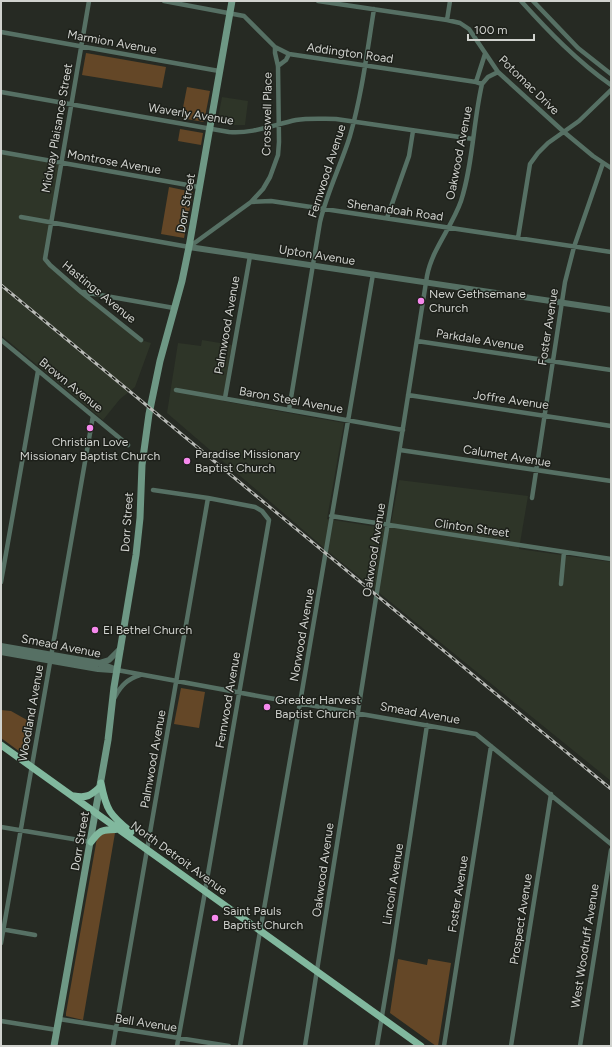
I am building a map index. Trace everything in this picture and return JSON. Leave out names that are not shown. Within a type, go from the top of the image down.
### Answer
[{"type":"main road","name":"Dorr Street","points":[[54,1046],[96,813],[137,549],[142,465],[146,434],[160,361],[189,247],[232,1]]},
{"type":"main road","name":"North Detroit Avenue","points":[[1,745],[421,1046]]},
{"type":"main road","points":[[72,796],[85,797],[91,794],[100,785],[106,806],[111,814],[116,820],[133,833],[146,848]]},
{"type":"main road","points":[[91,842],[95,836],[103,830],[119,829]]},
{"type":"street","name":"Midway Plaisance Street","points":[[45,259],[89,1]]},
{"type":"street","name":"Addington Road","points":[[164,1],[244,16],[275,47],[289,54],[482,84]]},
{"type":"street","name":"Potomac Drive","points":[[318,1],[458,22],[465,26],[470,32],[498,72],[564,132],[603,164],[611,168]]},
{"type":"street","points":[[447,20],[450,1]]},
{"type":"street","points":[[520,1],[563,46],[611,85]]},
{"type":"street","points":[[533,1],[578,48],[611,74]]},
{"type":"street","name":"Fernwood Avenue","points":[[289,410],[323,209],[346,148],[354,121],[366,65],[374,10]]},
{"type":"street","name":"Marmion Avenue","points":[[1,32],[219,71]]},
{"type":"street","name":"Crosswell Place","points":[[251,202],[267,183],[277,162],[279,142],[278,66],[275,47]]},
{"type":"street","name":"Crosswell Place","points":[[278,66],[286,60],[289,54]]},
{"type":"street","points":[[476,82],[485,54]]},
{"type":"street","points":[[482,84],[488,77],[498,72]]},
{"type":"street","name":"Oakwood Avenue","points":[[305,1046],[318,972],[345,789],[426,282],[431,263],[457,212],[464,189],[482,84]]},
{"type":"street","points":[[518,238],[530,164],[538,152],[579,121],[611,90]]},
{"type":"street","name":"Waverly Avenue","points":[[1,92],[209,129],[241,132],[297,120],[315,118],[354,121],[473,139]]},
{"type":"street","points":[[387,218],[409,156],[413,131]]},
{"type":"street","name":"Montrose Avenue","points":[[1,152],[199,187]]},
{"type":"street","name":"Foster Avenue","points":[[532,498],[565,282],[574,247],[603,164]]},
{"type":"street","name":"Shenandoah Road","points":[[251,202],[271,201],[611,252]]},
{"type":"street","points":[[189,247],[231,215],[251,202]]},
{"type":"street","name":"Upton Avenue","points":[[21,217],[189,247],[611,310]]},
{"type":"street","name":"Palmwood Avenue","points":[[225,398],[250,256]]},
{"type":"street","name":"Hastings Avenue","points":[[45,259],[81,292],[141,340]]},
{"type":"street","name":"Norwood Avenue","points":[[240,1046],[373,274]]},
{"type":"street","points":[[81,292],[174,308]]},
{"type":"street","name":"Brown Avenue","points":[[1,340],[128,445]]},
{"type":"street","name":"Parkdale Avenue","points":[[417,341],[611,370]]},
{"type":"street","points":[[1,582],[38,371]]},
{"type":"street","name":"Baron Steel Avenue","points":[[176,390],[403,430]]},
{"type":"street","name":"Joffre Avenue","points":[[408,395],[611,426]]},
{"type":"street","name":"Woodland Avenue","points":[[1,943],[2,929],[21,830],[93,416]]},
{"type":"street","name":"Calumet Avenue","points":[[400,450],[611,481]]},
{"type":"street","points":[[153,490],[208,498]]},
{"type":"street","name":"Fernwood Avenue","points":[[178,1046],[269,523],[268,517],[255,507],[208,498]]},
{"type":"street","name":"Palmwood Avenue","points":[[113,1046],[146,848],[208,498]]},
{"type":"street","name":"Clinton Street","points":[[331,516],[611,559]]},
{"type":"street","points":[[560,584],[564,552]]},
{"type":"street","name":"Smead Avenue","points":[[1,646],[98,669],[117,670],[476,734],[611,844]]},
{"type":"street","points":[[99,663],[109,660],[121,648]]},
{"type":"street","name":"Smead Avenue","points":[[1,652],[99,663],[117,670]]},
{"type":"street","points":[[113,700],[124,683],[131,678],[142,675]]},
{"type":"street","name":"Lincoln Avenue","points":[[377,1046],[427,725]]},
{"type":"street","name":"Foster Avenue","points":[[444,1046],[491,746]]},
{"type":"street","name":"Prospect Avenue","points":[[511,1046],[551,794]]},
{"type":"street","points":[[1,827],[91,842]]},
{"type":"street","name":"West Woodruff Avenue","points":[[580,1046],[611,850]]},
{"type":"street","points":[[2,929],[35,935]]},
{"type":"street","name":"Bell Avenue","points":[[59,1019],[230,1046]]},
{"type":"street","points":[[1,1021],[57,1030]]},
{"type":"shaded area","points":[[86,53],[166,67],[162,88],[82,75]]},
{"type":"shaded area","points":[[187,87],[210,91],[204,122],[181,118]]},
{"type":"shaded area","points":[[222,97],[248,101],[245,125],[228,125],[217,123]]},
{"type":"shaded area","points":[[180,129],[203,133],[201,145],[178,141]]},
{"type":"shaded area","points":[[1,152],[61,163],[45,259],[141,340],[151,343],[135,387],[120,399],[103,420],[1,335]]},
{"type":"shaded area","points":[[169,187],[193,192],[184,238],[161,234]]},
{"type":"shaded area","points":[[202,340],[232,345],[223,401],[344,423],[327,519],[390,529],[399,480],[528,496],[519,549],[611,562],[611,781],[330,553],[167,413],[178,343],[201,346]]},
{"type":"shaded area","points":[[181,688],[205,692],[199,728],[174,724]]},
{"type":"shaded area","points":[[1,710],[11,711],[34,724],[27,757],[1,738]]},
{"type":"shaded area","points":[[107,832],[115,833],[83,1020],[66,1016],[66,1013],[97,838],[101,834]]},
{"type":"shaded area","points":[[398,959],[427,965],[428,959],[451,963],[438,1046],[390,1013]]},
{"type":"railway","points":[[1,285],[611,789]]},
{"type":"place","name":"New Gethsemane Church","points":[[421,301]]},
{"type":"place","name":"Christian Love Missionary Baptist Church","points":[[90,428]]},
{"type":"place","name":"Paradise Missionary Baptist Church","points":[[187,461]]},
{"type":"place","name":"El Bethel Church","points":[[95,630]]},
{"type":"place","name":"Greater Harvest Baptist Church","points":[[267,707]]},
{"type":"place","name":"Saint Pauls Baptist Church","points":[[215,918]]}]
